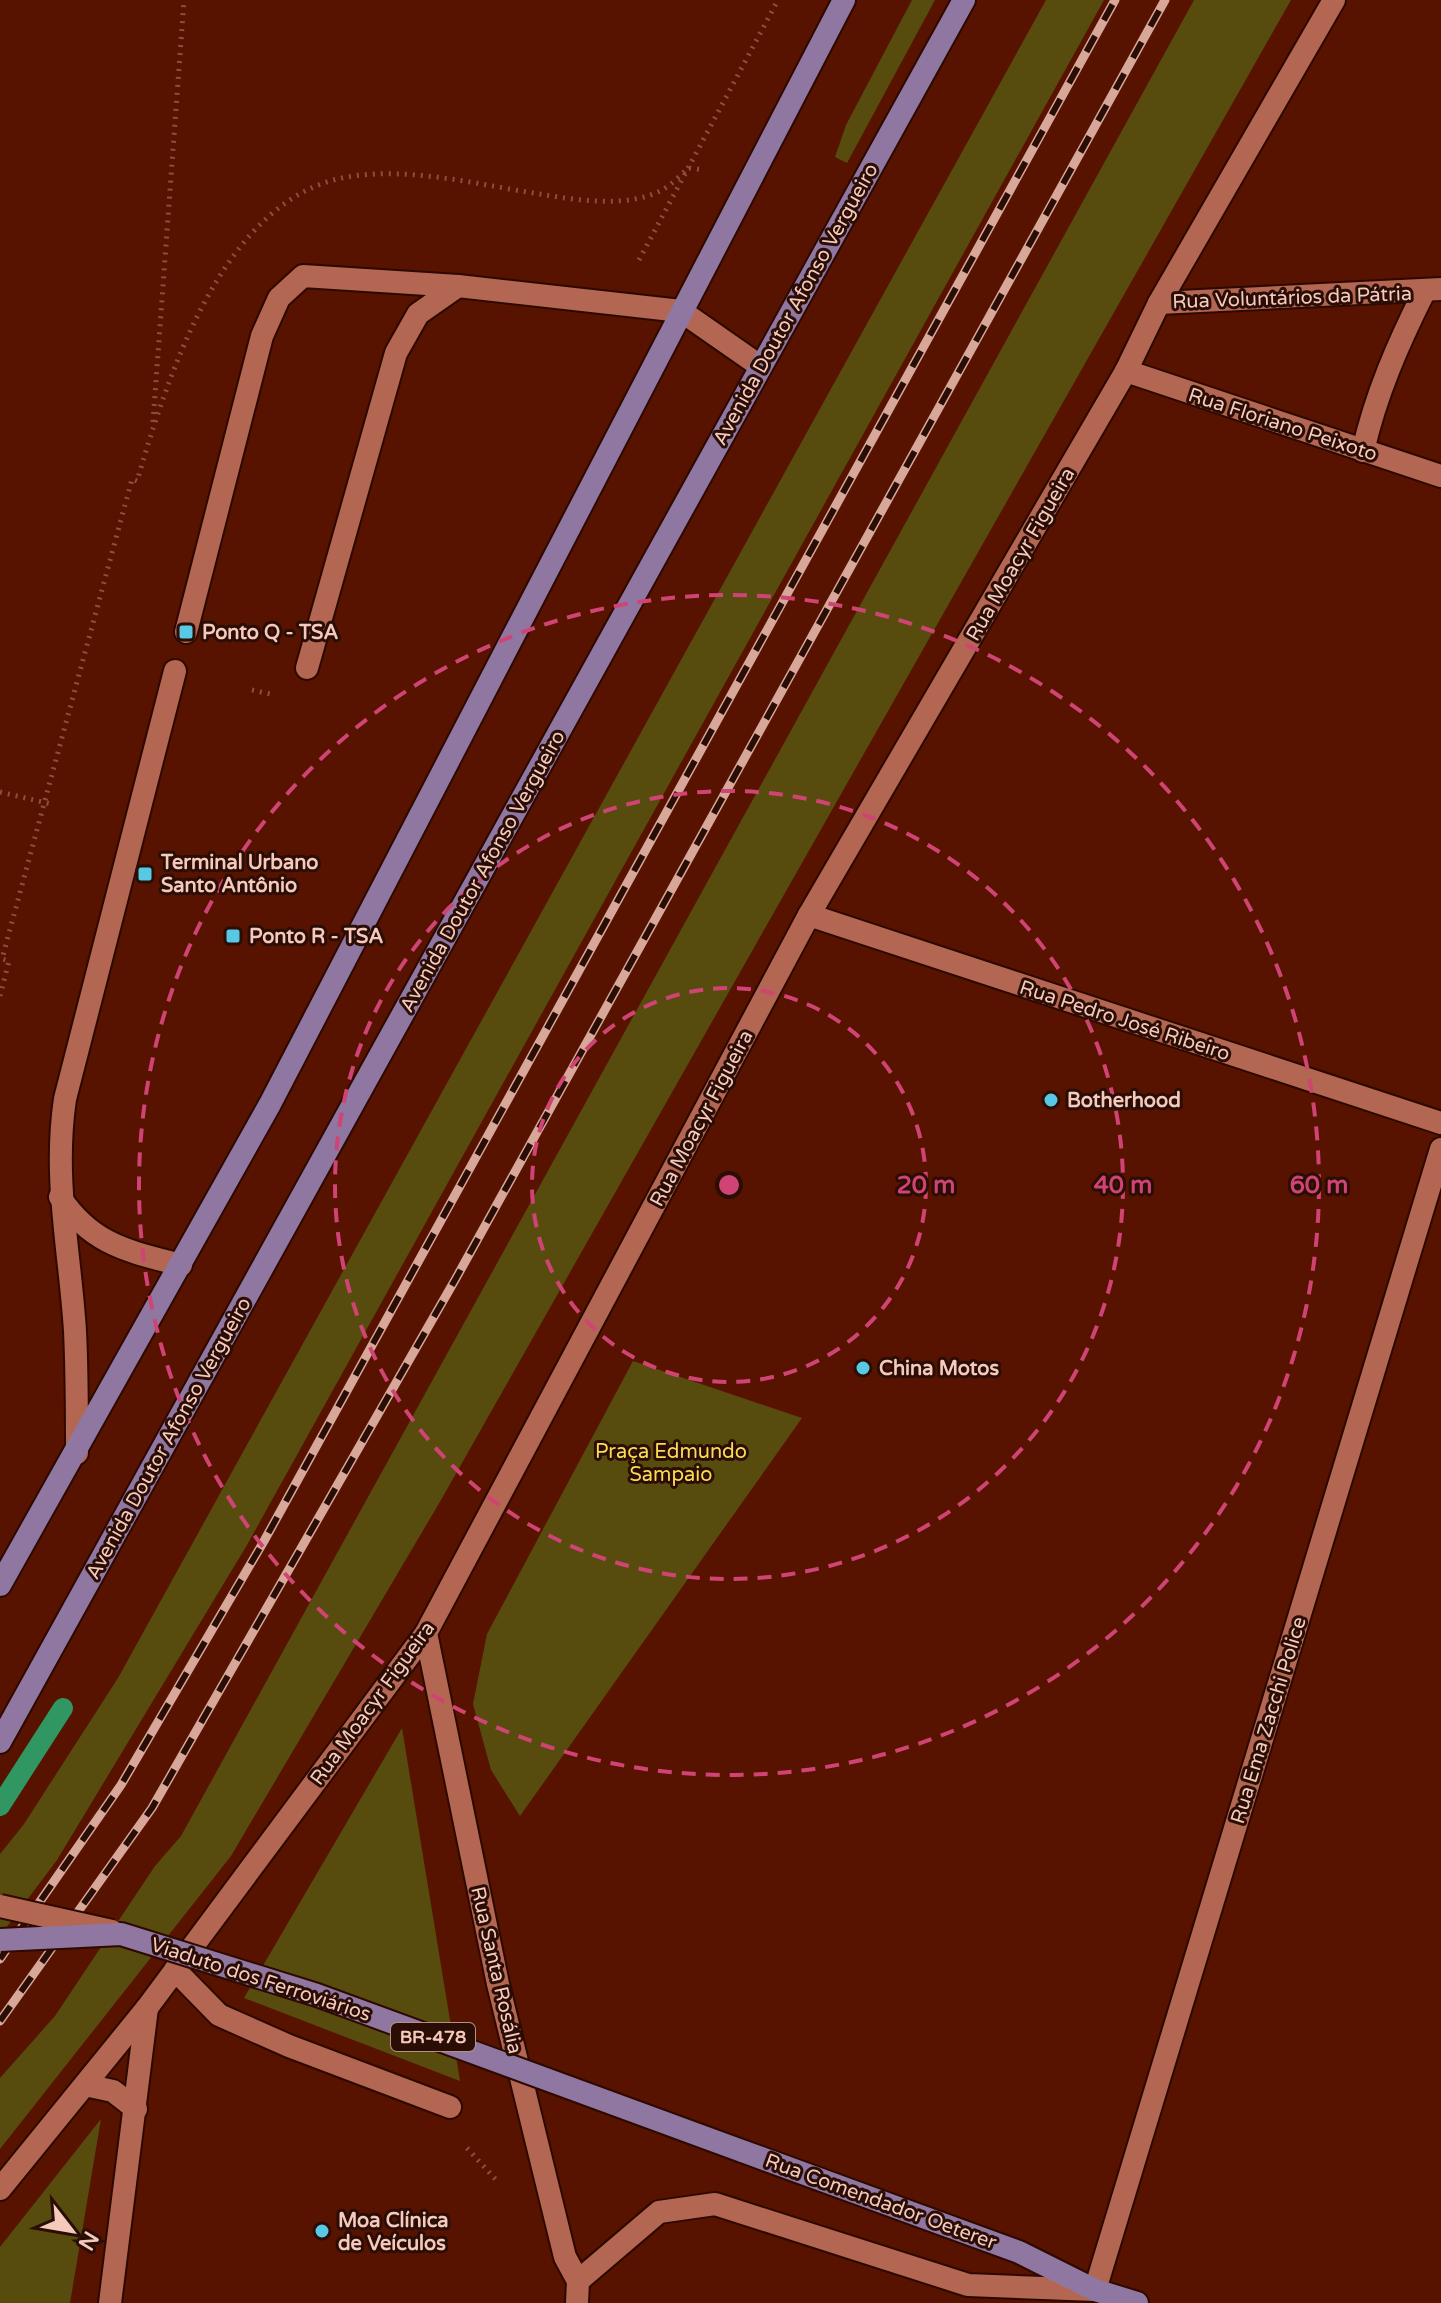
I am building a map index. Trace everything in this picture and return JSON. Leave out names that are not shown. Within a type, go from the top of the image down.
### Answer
[{"type":"main road","points":[[0,1585],[77,1453],[270,1104],[844,0]]},
{"type":"main road","name":"Avenida Doutor Afonso Vergueiro","points":[[0,1742],[964,0]]},
{"type":"main road","name":"BR-478","points":[[0,1940],[121,1934]]},
{"type":"main road","name":"Viaduto dos Ferroviários","points":[[121,1934],[317,1995],[742,2151]]},
{"type":"main road","name":"Rua Comendador Oeterer","points":[[742,2151],[1019,2252],[1095,2290]]},
{"type":"main road","name":"BR-478","points":[[1095,2290],[1137,2303]]},
{"type":"street","name":"Rua Moacyr Figueira","points":[[0,2189],[147,2008],[426,1633],[809,915],[1126,371],[1159,303],[1334,0]]},
{"type":"street","points":[[186,632],[262,336],[279,298],[303,276],[458,286],[681,311],[760,366]]},
{"type":"street","points":[[307,668],[396,353],[418,314],[458,286]]},
{"type":"street","name":"Rua Voluntários da Pátria","points":[[1159,303],[1432,290]]},
{"type":"street","name":"Rua Voluntários da Pátria","points":[[1363,451],[1373,409],[1393,354],[1432,290]]},
{"type":"street","name":"Rua Floriano Peixoto","points":[[1126,371],[1441,476]]},
{"type":"street","points":[[77,1453],[75,1329],[60,1196],[59,1144],[65,1099],[175,671]]},
{"type":"street","name":"Rua Pedro José Ribeiro","points":[[809,915],[1441,1123]]},
{"type":"street","name":"Rua Ema Zacchi Police","points":[[1095,2290],[1441,1149]]},
{"type":"street","points":[[60,1196],[92,1235],[123,1249],[181,1265]]},
{"type":"street","name":"Rua Santa Rosália","points":[[426,1633],[498,1984],[565,2257],[578,2292]]},
{"type":"street","name":"Viaduto dos Ferroviários","points":[[0,1906],[121,1934]]},
{"type":"street","points":[[175,1970],[219,2015],[289,2046],[450,2107]]},
{"type":"street","points":[[110,2303],[147,2008]]},
{"type":"street","points":[[85,2085],[113,2091],[136,2109]]},
{"type":"street","name":"BR-478","points":[[578,2292],[659,2212],[715,2204],[968,2285],[1095,2290]]},
{"type":"path","points":[[153,427],[153,382],[161,317],[184,0]]},
{"type":"path","points":[[617,302],[778,0]]},
{"type":"path","points":[[0,996],[9,961],[2,959],[90,646],[132,479],[137,481],[153,427],[202,307],[249,234],[282,205],[314,188],[347,177],[436,178],[582,201],[646,196],[662,190],[688,168],[722,171],[747,185]]},
{"type":"path","points":[[0,792],[47,804]]},
{"type":"green space","points":[[912,0],[935,0],[847,163],[835,157],[846,125]]},
{"type":"green space","points":[[1046,0],[1104,0],[247,1545],[57,1860],[0,1936],[0,1854],[24,1824],[118,1678]]},
{"type":"green space","points":[[1194,0],[1291,0],[441,1500],[231,1856],[0,2149],[0,2078],[55,2016],[155,1866],[181,1836]]},
{"type":"green space","name":"Praça Edmundo Sampaio","points":[[633,1361],[802,1418],[520,1816],[491,1770],[473,1704],[487,1634]]},
{"type":"green space","points":[[402,1728],[460,2081],[244,1998]]},
{"type":"green space","points":[[101,2119],[70,2303],[0,2303],[0,2247]]},
{"type":"waterway","points":[[0,1806],[63,1708]]},
{"type":"railway","points":[[0,1959],[121,1785],[264,1541],[1115,0]]},
{"type":"railway","points":[[0,2021],[152,1808],[455,1280],[1165,0]]},
{"type":"place","name":"Ponto Q - TSA","points":[[186,632]]},
{"type":"place","name":"Terminal Urbano Santo Antônio","points":[[145,874]]},
{"type":"place","name":"Ponto R - TSA","points":[[233,936]]},
{"type":"place","name":"Botherhood","points":[[1051,1100]]},
{"type":"place","name":"China Motos","points":[[863,1368]]},
{"type":"place","name":"Moa Clínica de Veículos","points":[[322,2231]]}]
